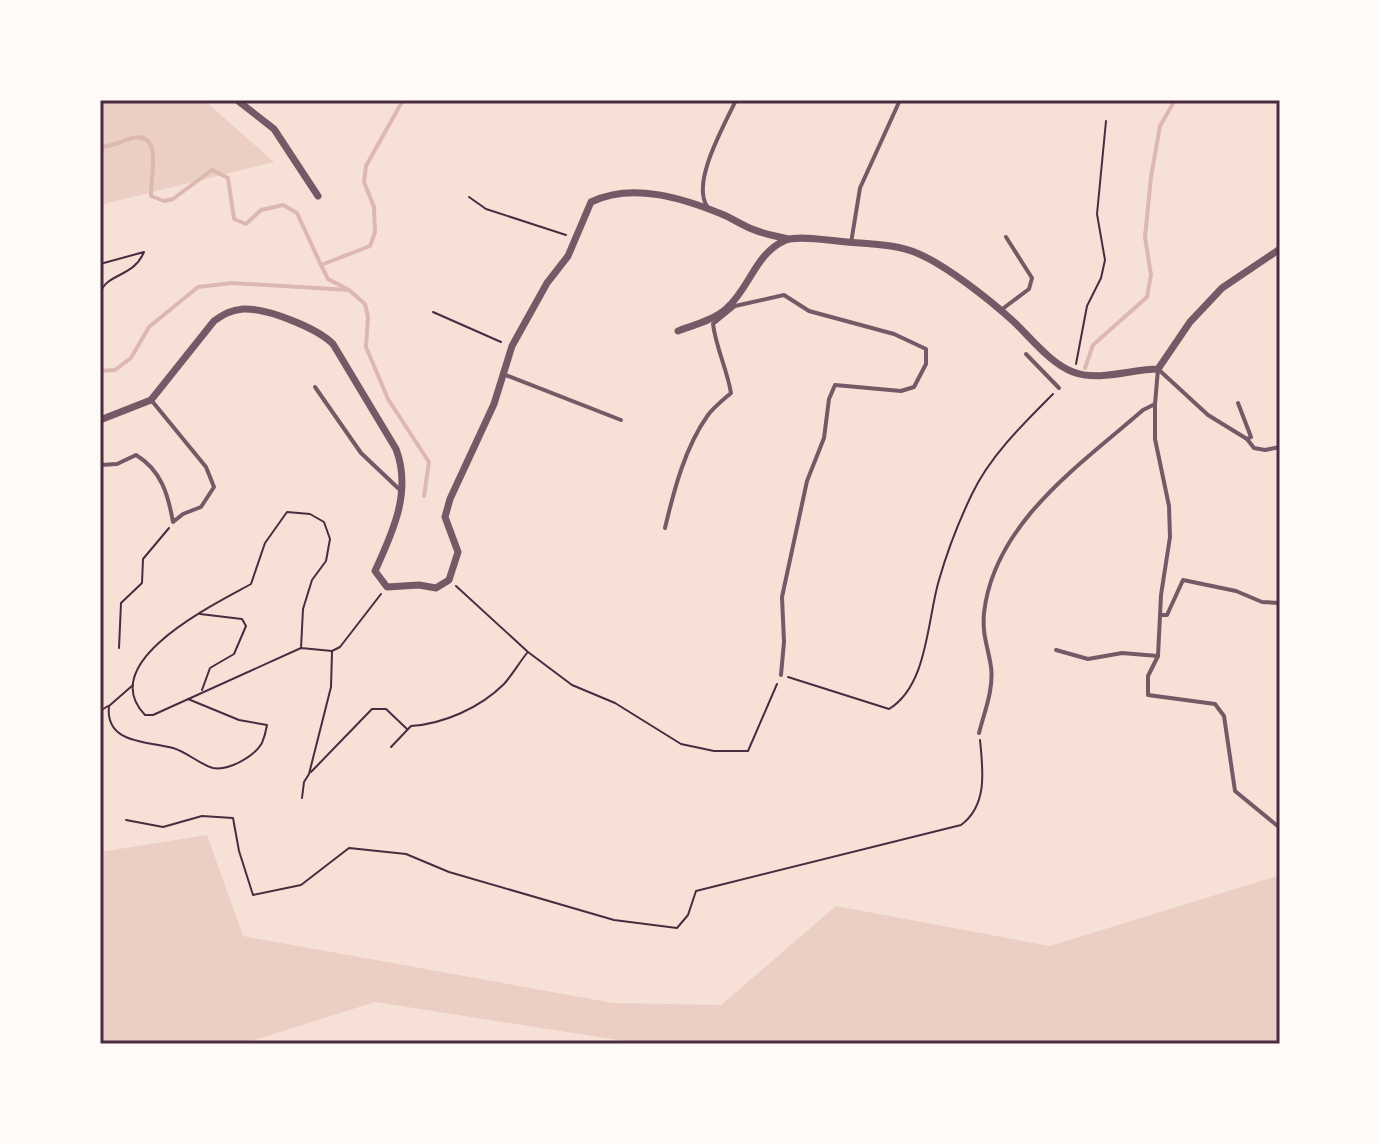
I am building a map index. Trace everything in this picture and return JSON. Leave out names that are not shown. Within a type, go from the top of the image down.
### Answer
[{"type":"street","points":[[237,100],[274,129],[318,196]]},
{"type":"street","points":[[100,420],[151,400],[214,321],[227,312],[246,309],[263,312],[321,333],[333,344],[396,449],[403,467],[402,492],[391,535],[375,571],[387,587],[419,585],[436,588],[449,580],[458,552],[445,517],[459,478],[494,404],[512,346],[529,312],[568,256],[591,202],[610,193],[645,192],[711,211],[752,230],[788,239],[851,243],[917,253],[1001,310],[1055,361],[1074,372],[1106,375],[1158,369],[1190,322],[1222,288],[1280,249]]},
{"type":"street","points":[[678,331],[717,316],[730,306],[764,254],[788,239]]},
{"type":"lane","points":[[711,211],[704,202],[702,187],[705,171],[736,100]]},
{"type":"lane","points":[[851,243],[860,188],[900,100]]},
{"type":"lane","points":[[1001,310],[1029,289],[1032,278],[1006,237]]},
{"type":"lane","points":[[665,528],[673,494],[696,433],[709,412],[731,393],[713,324],[735,306],[784,295],[809,311],[894,334],[926,349],[926,364],[914,387],[901,391],[835,385],[829,399],[824,438],[807,481],[782,597],[784,642],[781,675]]},
{"type":"lane","points":[[1026,354],[1059,388]]},
{"type":"lane","points":[[1158,369],[1155,439],[1170,521],[1158,656],[1148,676],[1148,695],[1215,704],[1224,716],[1235,791],[1280,828]]},
{"type":"lane","points":[[1158,369],[1208,415],[1247,439],[1254,448],[1280,447]]},
{"type":"lane","points":[[503,374],[621,420]]},
{"type":"lane","points":[[315,387],[361,453],[402,492]]},
{"type":"lane","points":[[100,465],[117,464],[136,455],[152,464],[169,499],[173,522],[201,507],[214,487],[206,467],[151,400]]},
{"type":"lane","points":[[1238,403],[1251,437],[1247,439]]},
{"type":"lane","points":[[979,733],[989,694],[991,669],[982,635],[985,608],[1001,560],[1038,502],[1143,410],[1155,404]]},
{"type":"lane","points":[[1160,615],[1167,615],[1183,580],[1236,591],[1262,602],[1280,603]]},
{"type":"lane","points":[[1056,650],[1088,659],[1122,653],[1158,656]]},
{"type":"path","points":[[1074,372],[1087,306],[1101,278],[1105,260],[1097,214],[1106,121]]},
{"type":"path","points":[[469,197],[486,209],[574,238]]},
{"type":"path","points":[[100,264],[144,252],[139,265],[103,285],[100,293]]},
{"type":"path","points":[[433,312],[512,346]]},
{"type":"path","points":[[449,580],[528,652],[572,685],[615,703],[681,744],[714,751],[748,751],[781,675],[889,709],[909,689],[925,647],[939,579],[972,493],[1011,438],[1059,388]]},
{"type":"path","points":[[301,648],[303,609],[312,580],[326,561],[330,539],[324,522],[310,514],[287,512],[265,543],[251,584],[198,613],[159,641],[143,660],[133,685],[134,703],[145,715],[153,715],[301,648],[332,651],[351,635],[387,587]]},
{"type":"path","points":[[119,648],[121,603],[142,583],[143,559],[173,522]]},
{"type":"path","points":[[198,613],[242,619],[246,626],[234,654],[210,668],[201,692]]},
{"type":"path","points":[[309,774],[331,687],[332,651]]},
{"type":"path","points":[[391,747],[411,726],[434,725],[469,709],[503,686],[528,652]]},
{"type":"path","points":[[100,711],[133,685]]},
{"type":"path","points":[[109,706],[111,725],[140,744],[175,748],[214,768],[231,767],[261,746],[267,725],[239,720],[187,698]]},
{"type":"path","points":[[302,798],[304,782],[309,774],[372,709],[386,709],[408,729]]},
{"type":"path","points":[[126,820],[163,827],[202,816],[233,818],[239,851],[253,895],[301,885],[349,848],[406,854],[449,872],[614,920],[677,928],[688,915],[696,891],[961,825],[974,815],[984,777],[979,733]]},
{"type":"shaded area","points":[[100,100],[204,100],[274,162],[100,205]]},
{"type":"shaded area","points":[[207,835],[243,936],[613,1003],[721,1005],[836,906],[1050,946],[1280,875],[1280,1044],[643,1044],[375,1002],[242,1044],[100,1044],[100,852]]},
{"type":"waterway","points":[[100,147],[132,138],[142,138],[148,142],[153,158],[151,196],[164,201],[173,199],[212,170],[228,178],[234,219],[246,224],[261,210],[283,205],[297,213],[321,265],[370,246],[375,232],[374,207],[364,182],[366,166],[403,100]]},
{"type":"waterway","points":[[1085,368],[1093,345],[1147,297],[1151,275],[1145,237],[1151,177],[1160,126],[1175,100]]},
{"type":"waterway","points":[[321,265],[328,279],[349,290],[365,304],[368,317],[366,347],[388,399],[429,462],[424,496]]},
{"type":"waterway","points":[[100,371],[115,370],[131,358],[149,327],[198,287],[232,283],[349,290]]}]
